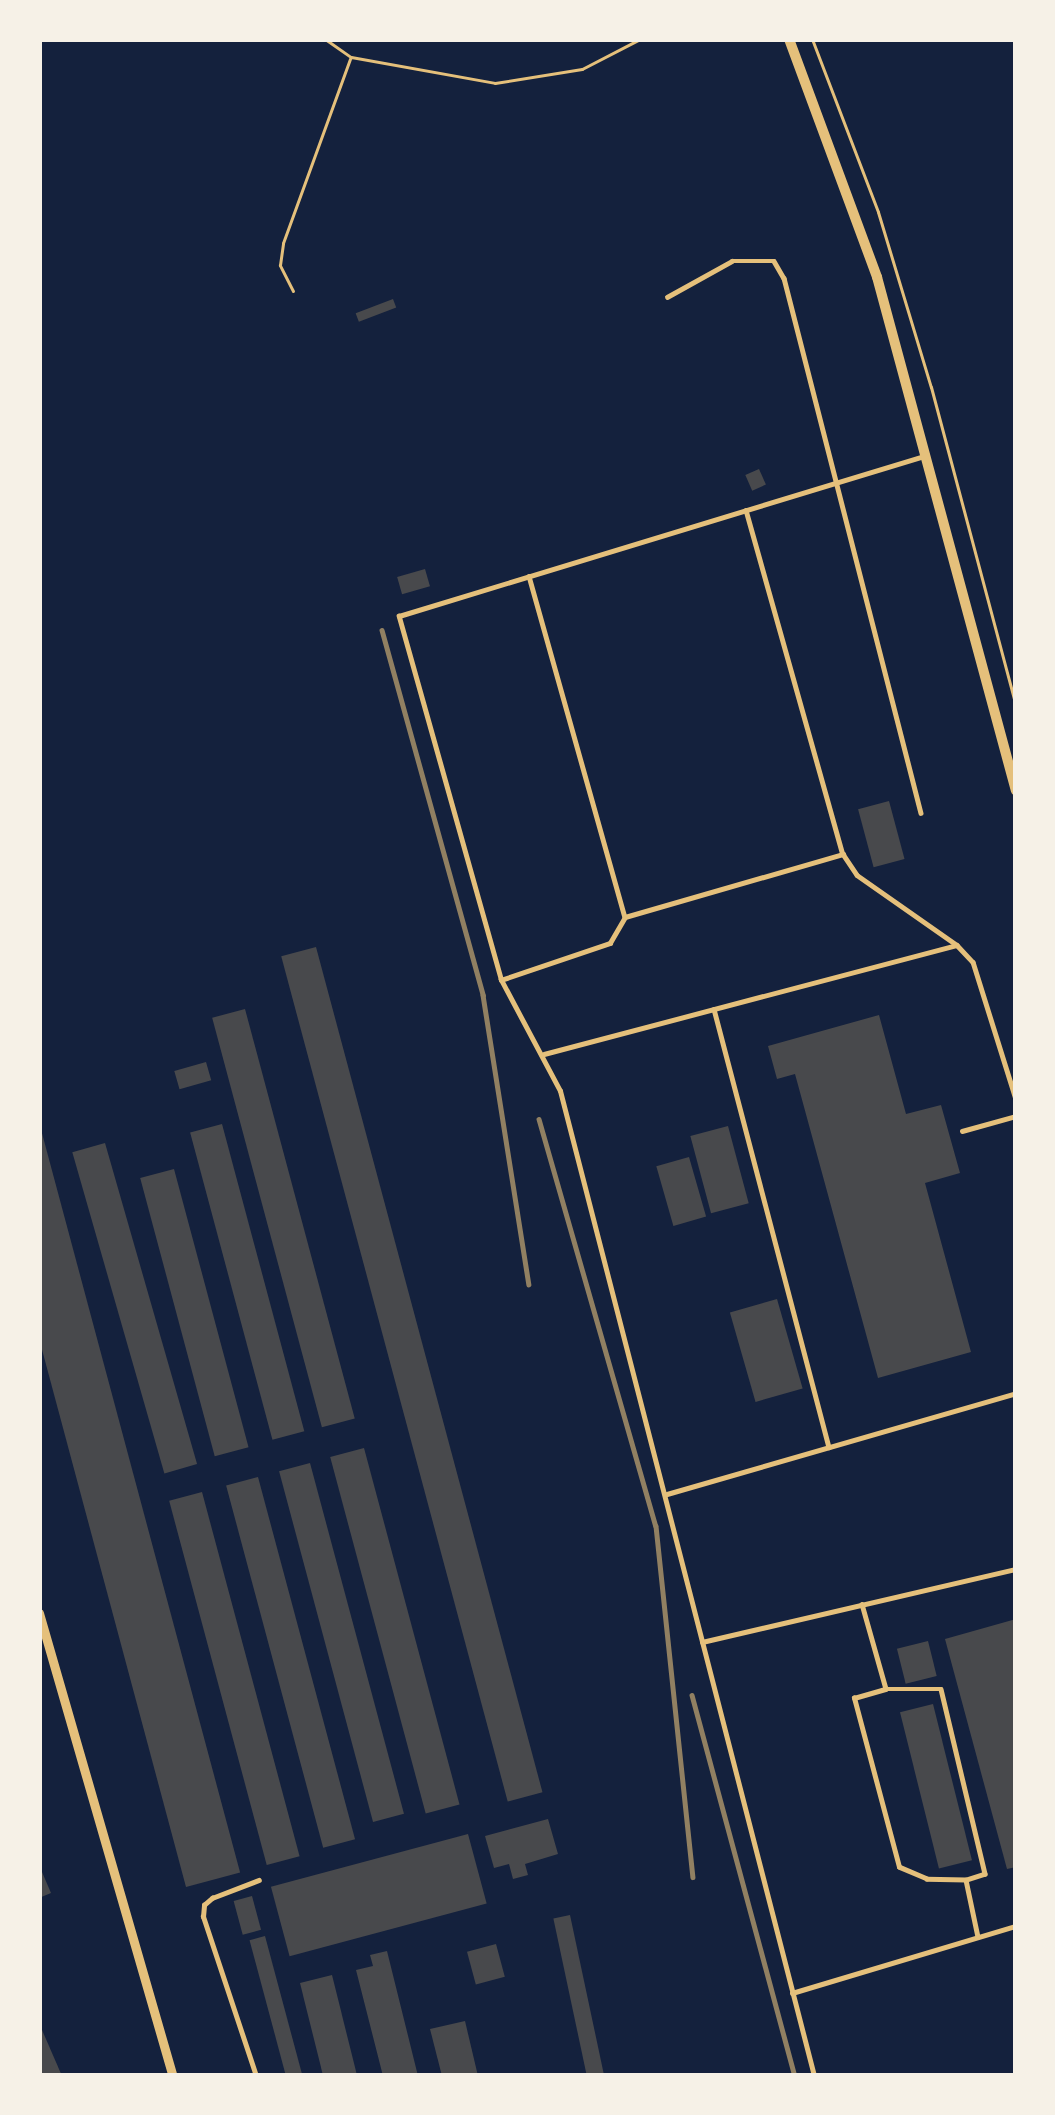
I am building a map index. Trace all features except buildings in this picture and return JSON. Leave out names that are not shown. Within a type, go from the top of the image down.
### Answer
[{"type":"street","points":[[789,39],[877,277],[1016,791]]},
{"type":"street","points":[[39,1613],[172,2076]]},
{"type":"lane","points":[[667,298],[732,261],[774,261],[784,278],[841,484],[922,813]]},
{"type":"lane","points":[[814,2076],[560,1091],[501,980],[399,616],[925,456]]},
{"type":"lane","points":[[746,508],[843,854],[871,886],[974,962],[1016,1100]]},
{"type":"lane","points":[[529,576],[626,917]]},
{"type":"lane","points":[[501,980],[610,943],[626,917],[843,854]]},
{"type":"lane","points":[[544,1054],[957,945]]},
{"type":"lane","points":[[714,1009],[829,1448]]},
{"type":"lane","points":[[962,1131],[1016,1116]]},
{"type":"lane","points":[[667,1494],[1016,1394]]},
{"type":"lane","points":[[702,1642],[1016,1569]]},
{"type":"lane","points":[[862,1604],[886,1690]]},
{"type":"lane","points":[[940,1689],[985,1874],[966,1880],[927,1879],[899,1867],[854,1699],[886,1690],[940,1689]]},
{"type":"lane","points":[[256,2076],[203,1905],[259,1880]]},
{"type":"lane","points":[[966,1880],[979,1937]]},
{"type":"lane","points":[[790,1994],[1016,1926]]},
{"type":"path","points":[[325,39],[351,57],[495,82],[582,69],[640,39]]},
{"type":"path","points":[[812,39],[848,127],[925,365],[1016,706]]},
{"type":"path","points":[[293,292],[280,265],[283,243],[351,57]]},
{"type":"railway","points":[[382,630],[483,995],[529,1284]]},
{"type":"railway","points":[[539,1119],[656,1526],[693,1877]]},
{"type":"railway","points":[[692,1695],[795,2076]]}]
